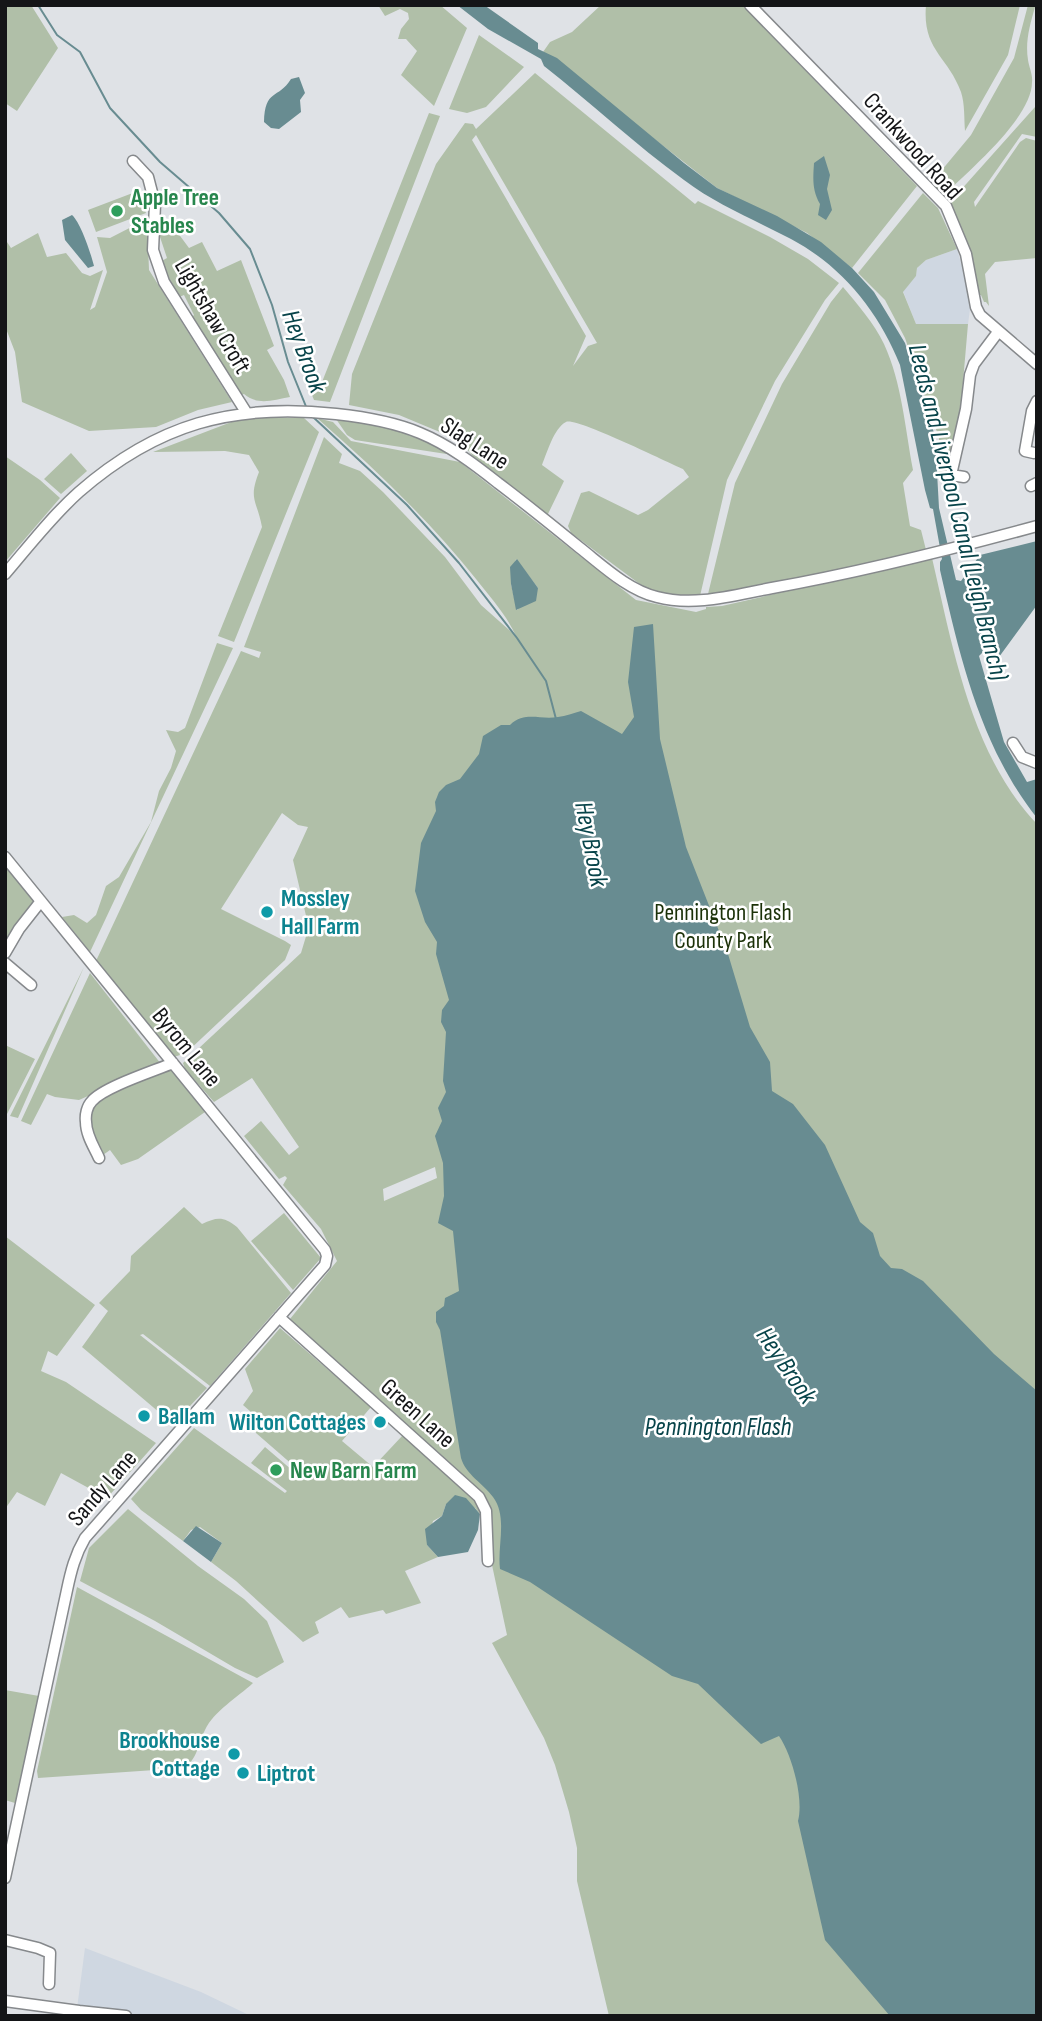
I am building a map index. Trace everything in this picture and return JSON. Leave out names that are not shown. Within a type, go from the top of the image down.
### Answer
[{"type":"street","name":"Crankwood Road","points":[[750,5],[946,206],[965,254],[980,315],[1035,359]]},
{"type":"street","name":"Lightshaw Croft","points":[[133,161],[148,177],[155,204],[153,250],[164,282],[246,412]]},
{"type":"street","points":[[964,477],[951,475],[966,409],[970,375],[974,364],[998,332]]},
{"type":"street","points":[[1025,451],[1032,411],[1037,401]]},
{"type":"street","name":"Slag Lane","points":[[5,574],[67,503],[130,455],[165,435],[201,421],[246,412],[323,413],[394,424],[440,443],[499,483],[613,574],[654,597],[674,601],[703,601],[846,574],[1037,526]]},
{"type":"street","points":[[1013,743],[1022,757],[1037,763]]},
{"type":"street","name":"Byrom Lane","points":[[5,857],[326,1250],[325,1265]]},
{"type":"street","points":[[5,953],[19,929],[41,901]]},
{"type":"street","points":[[5,963],[31,985]]},
{"type":"street","points":[[99,1158],[85,1122],[92,1100],[108,1090],[173,1063]]},
{"type":"street","name":"Sandy Lane","points":[[6,1871],[67,1590],[79,1548],[325,1265]]},
{"type":"street","name":"Green Lane","points":[[279,1317],[479,1497],[486,1511],[488,1561]]},
{"type":"street","points":[[5,1940],[50,1953],[52,1957],[49,1984]]},
{"type":"street","points":[[5,2001],[81,2014],[126,2016]]},
{"type":"shaded area","points":[[957,249],[969,291],[968,324],[916,324],[903,291],[916,276],[917,268],[926,260]]},
{"type":"shaded area","points":[[85,1948],[201,1992],[251,2016],[76,2016]]},
{"type":"green space","points":[[5,5],[31,5],[58,48],[17,111],[5,103]]},
{"type":"green space","points":[[378,5],[440,5],[467,28],[434,106],[401,75],[417,51],[406,39],[398,39],[401,29],[409,19],[408,13],[400,9],[385,16]]},
{"type":"green space","points":[[601,5],[742,5],[917,186],[852,268],[807,233],[717,188],[543,52],[550,42],[572,32]]},
{"type":"green space","points":[[926,5],[1020,5],[1008,55],[965,131],[961,92],[932,43],[928,33]]},
{"type":"green space","points":[[1028,5],[1035,7],[1027,46],[1032,79],[1029,96],[1011,127],[943,196],[931,183],[971,135],[1014,58]]},
{"type":"green space","points":[[479,35],[524,67],[486,107],[467,113],[449,109]]},
{"type":"green space","points":[[535,73],[695,204],[698,201],[770,237],[808,259],[839,283],[825,300],[775,381],[727,480],[700,596],[662,594],[641,585],[571,533],[568,526],[581,493],[589,491],[638,515],[689,477],[683,469],[586,426],[566,422],[554,435],[542,465],[564,481],[547,516],[477,461],[459,440],[399,415],[349,405],[352,374],[436,164],[465,123],[473,124],[476,129]],"holes":[[[476,135],[597,343],[588,346],[573,366],[586,336],[472,140]]]},
{"type":"green space","points":[[1035,107],[1037,137],[1022,134],[974,202],[975,207],[1020,142],[1026,138],[1037,141],[1037,258],[995,262],[985,274],[989,306],[981,295],[978,295],[950,202]]},
{"type":"green space","points":[[429,113],[440,116],[330,402],[314,400],[310,390],[320,387]]},
{"type":"green space","name":"Apple Tree Stables","points":[[138,191],[146,213],[96,232],[88,210]]},
{"type":"green space","points":[[923,193],[938,208],[957,249],[926,260],[917,268],[916,276],[903,292],[916,324],[968,324],[961,405],[946,474],[939,475],[939,438],[905,338],[885,300],[858,273]]},
{"type":"green space","points":[[147,219],[149,270],[232,402],[198,410],[156,427],[89,431],[22,402],[15,352],[5,326],[5,239],[11,248],[38,233],[47,257],[66,253],[82,273],[90,276],[103,270],[90,310],[95,307],[107,272],[97,237],[110,238]]},
{"type":"green space","points":[[172,225],[189,248],[202,242],[217,271],[241,260],[274,346],[267,350],[290,397],[266,401],[255,400],[244,394],[238,396],[190,319],[194,315],[184,295],[177,298],[160,262],[167,258],[159,234]]},
{"type":"green space","points":[[843,287],[880,336],[895,374],[913,470],[903,483],[910,526],[921,530],[926,550],[765,587],[708,594],[735,483],[782,384],[831,302]]},
{"type":"green space","points":[[269,417],[304,418],[319,432],[234,642],[218,636],[262,527],[254,500],[259,472],[249,455],[225,451],[153,452],[234,421]]},
{"type":"green space","name":"Pennington Flash County Park","points":[[317,418],[333,422],[351,441],[460,462],[636,600],[696,612],[706,607],[722,606],[932,558],[957,664],[980,733],[1014,796],[1037,824],[1037,2016],[609,2016],[577,1881],[577,1848],[555,1765],[544,1738],[492,1643],[507,1635],[492,1565],[491,1513],[472,1483],[290,1319],[337,1261],[321,1229],[283,1185],[287,1178],[285,1176],[279,1179],[244,1136],[261,1121],[289,1155],[299,1147],[252,1078],[214,1102],[185,1069],[183,1063],[301,953],[307,933],[307,920],[293,860],[308,827],[298,825],[282,813],[221,909],[291,945],[285,960],[186,1053],[174,1057],[96,961],[241,651],[259,658],[261,652],[244,647],[324,437],[342,454],[339,463],[360,471],[383,492],[445,557],[481,605],[516,636],[498,606],[458,557],[400,495]],"holes":[[[516,559],[538,588],[517,610],[511,584]],[[435,1167],[437,1178],[384,1201],[383,1189]]]},
{"type":"green space","points":[[336,419],[396,431],[453,455],[355,440],[347,435]]},
{"type":"green space","points":[[71,453],[87,471],[61,494],[44,479]]},
{"type":"green space","points":[[5,456],[40,480],[60,498],[5,562]]},
{"type":"green space","points":[[217,643],[233,648],[90,952],[62,917],[74,915],[87,923],[96,915],[106,886],[119,877],[151,822],[159,791],[176,751],[166,730],[178,732],[185,728]]},
{"type":"green space","points":[[5,866],[35,901],[5,942]]},
{"type":"green space","points":[[84,967],[18,1118],[10,1116]]},
{"type":"green space","points":[[90,973],[161,1064],[79,1100],[47,1094],[31,1125],[21,1121]]},
{"type":"green space","points":[[5,1045],[35,1059],[7,1114],[5,1113]]},
{"type":"green space","points":[[171,1070],[205,1112],[138,1159],[121,1165],[110,1150],[103,1155],[92,1135],[89,1119],[94,1106],[120,1088]]},
{"type":"green space","points":[[184,1207],[202,1224],[220,1219],[237,1227],[291,1293],[210,1386],[143,1334],[140,1335],[207,1388],[173,1424],[82,1347],[108,1311],[99,1303],[130,1271],[131,1256]]},
{"type":"green space","points":[[284,1213],[321,1258],[293,1290],[251,1241]]},
{"type":"green space","points":[[5,1236],[95,1305],[57,1356],[48,1351],[41,1371],[66,1382],[156,1443],[107,1498],[61,1473],[45,1506],[17,1492],[5,1509]]},
{"type":"green space","points":[[280,1328],[371,1407],[342,1441],[373,1467],[403,1435],[477,1500],[480,1507],[480,1514],[475,1508],[446,1504],[442,1516],[433,1521],[427,1545],[438,1557],[405,1571],[421,1603],[386,1614],[383,1610],[349,1618],[341,1607],[315,1622],[319,1633],[303,1642],[211,1562],[222,1543],[200,1527],[191,1530],[183,1541],[141,1510],[131,1499],[194,1428],[285,1493],[287,1491],[251,1463],[265,1447],[299,1476],[302,1473],[256,1433],[251,1412],[243,1405],[253,1391],[245,1369]]},
{"type":"green space","points":[[128,1509],[198,1566],[244,1599],[267,1621],[284,1662],[257,1678],[80,1581],[89,1548]]},
{"type":"green space","points":[[77,1587],[253,1683],[209,1723],[195,1755],[184,1768],[38,1778],[37,1771]]},
{"type":"green space","points":[[5,1690],[39,1696],[15,1803],[5,1800]]},
{"type":"water","name":"Leeds and Liverpool Canal (Leigh Branch)","points":[[457,5],[484,5],[538,43],[538,49],[557,58],[717,188],[777,216],[821,242],[852,268],[874,292],[905,343],[935,436],[939,508],[956,580],[961,581],[980,555],[1037,541],[1037,605],[999,657],[983,652],[979,656],[1004,742],[1027,782],[1037,779],[1037,818],[1001,761],[964,668],[940,570],[942,559],[933,509],[930,508],[925,490],[900,365],[870,309],[857,292],[827,263],[791,239],[697,189],[648,153],[544,66],[541,59],[488,29]]},
{"type":"water","points":[[299,77],[305,93],[300,100],[301,112],[279,129],[271,128],[264,122],[267,104],[291,79]]},
{"type":"water","points":[[824,156],[830,175],[827,189],[832,210],[826,220],[818,215],[820,204],[813,179],[814,163]]},
{"type":"water","points":[[72,215],[82,231],[94,266],[88,268],[65,240],[62,220]]},
{"type":"water","points":[[517,559],[538,588],[536,601],[516,610],[510,567]]},
{"type":"water","name":"Pennington Flash","points":[[653,624],[660,739],[686,847],[728,954],[750,1027],[770,1062],[772,1091],[793,1104],[825,1145],[860,1222],[873,1233],[880,1256],[891,1268],[902,1269],[923,1281],[994,1354],[1037,1391],[1037,2016],[890,2016],[825,1940],[798,1821],[796,1777],[779,1736],[761,1744],[698,1684],[672,1676],[530,1582],[500,1569],[500,1513],[493,1497],[471,1474],[461,1458],[440,1330],[436,1322],[436,1312],[444,1306],[445,1298],[459,1291],[453,1231],[438,1223],[444,1196],[443,1163],[435,1136],[442,1121],[438,1108],[446,1092],[443,1081],[446,1032],[441,1022],[442,1010],[449,1000],[436,954],[437,942],[425,922],[415,891],[421,843],[436,811],[435,802],[439,792],[446,785],[460,779],[479,754],[483,736],[501,725],[510,725],[521,718],[551,718],[581,711],[622,734],[634,717],[628,682],[634,627]]},
{"type":"water","points":[[455,1495],[466,1498],[480,1514],[478,1530],[468,1552],[438,1557],[427,1545],[425,1529],[442,1516],[446,1504]]},
{"type":"water","points":[[196,1526],[222,1543],[211,1562],[183,1541]]},
{"type":"waterway","name":"Hey Brook","points":[[38,5],[57,35],[80,52],[110,108],[160,162],[219,213],[250,249],[272,305],[288,362],[307,409]]},
{"type":"waterway","name":"Hey Brook","points":[[312,416],[407,505],[459,563],[517,638],[546,681],[556,719]]},
{"type":"place","name":"Apple Tree Stables","points":[[117,211]]},
{"type":"place","name":"Mossley Hall Farm","points":[[267,912]]},
{"type":"place","name":"Ballam","points":[[144,1416]]},
{"type":"place","name":"Wilton Cottages","points":[[380,1422]]},
{"type":"place","name":"New Barn Farm","points":[[276,1470]]},
{"type":"place","name":"Brookhouse Cottage","points":[[234,1754]]},
{"type":"place","name":"Liptrot","points":[[243,1773]]}]
